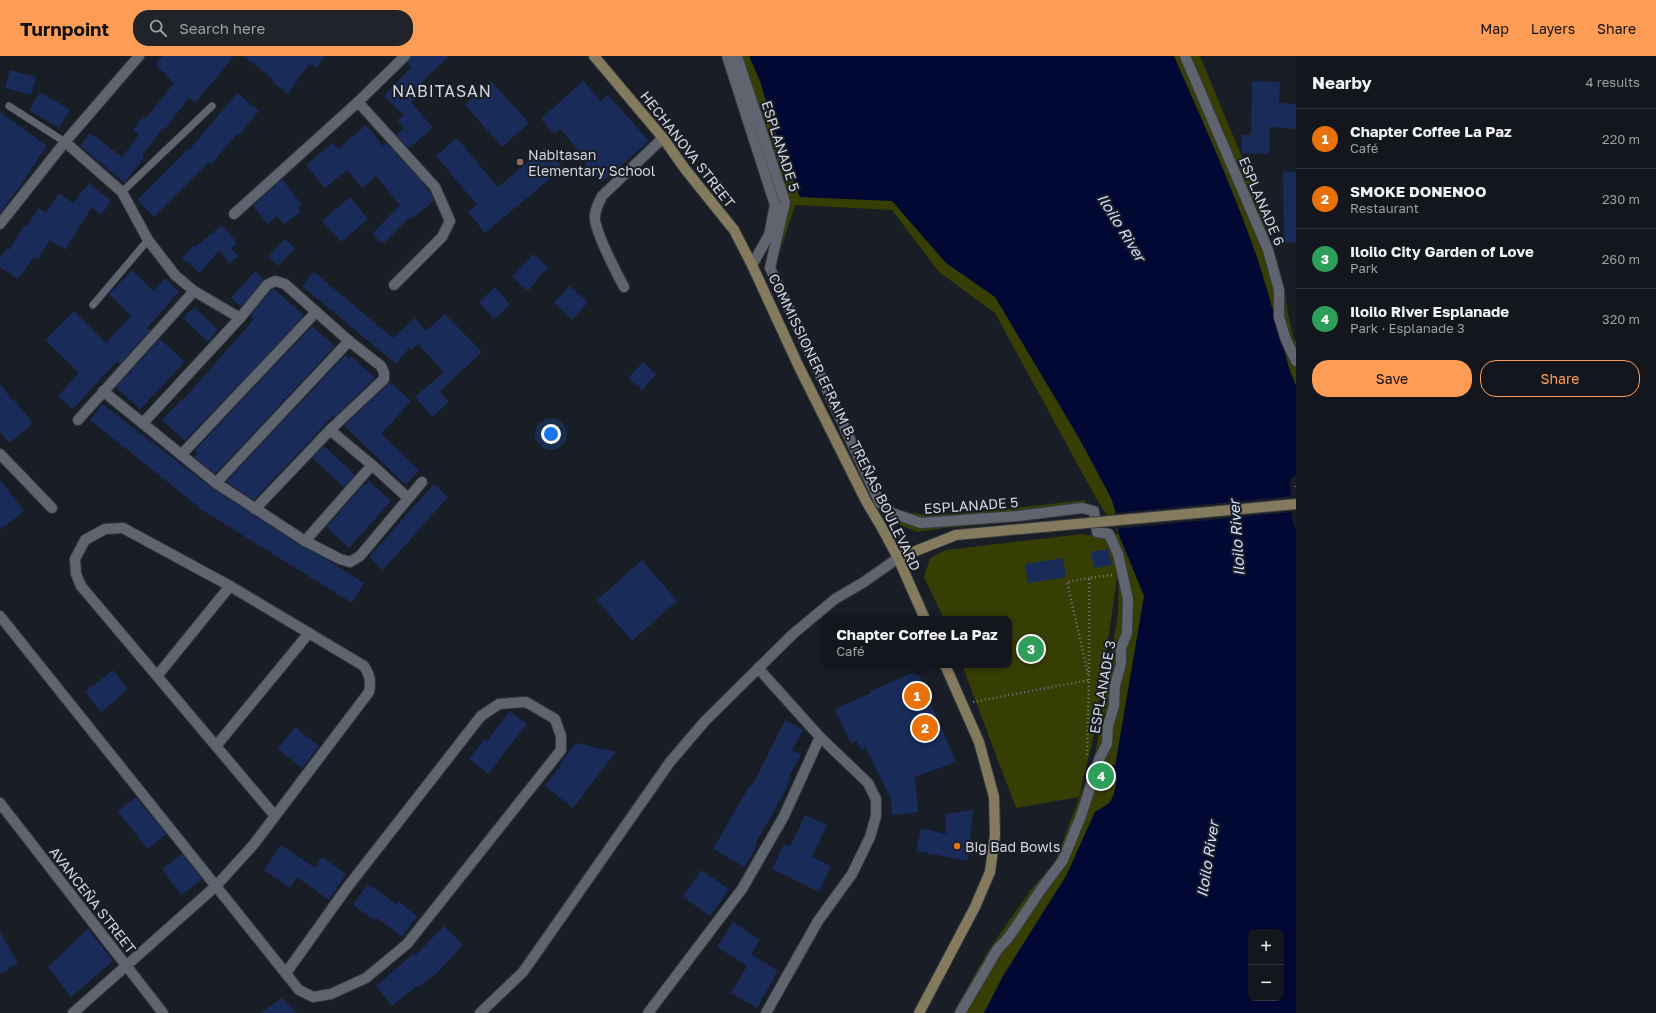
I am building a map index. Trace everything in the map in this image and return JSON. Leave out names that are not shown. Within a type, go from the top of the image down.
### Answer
[{"type":"main road","name":"HECHANOVA STREET","points":[[594,56],[663,138],[685,169],[734,230],[752,265]]},
{"type":"main road","name":"COMMISSIONER EFRAIM B. TREÑAS BOULEVARD","points":[[752,265],[799,367],[866,501],[898,558],[924,616]]},
{"type":"main road","points":[[898,558],[956,535],[1296,504]]},
{"type":"main road","points":[[919,1013],[975,907],[990,872],[995,835],[994,797],[979,742],[946,668]]},
{"type":"street","points":[[0,224],[65,142],[138,56]]},
{"type":"street","points":[[234,214],[358,102],[405,56]]},
{"type":"street","name":"COMMISSIONER EFRAIM B. TREÑAS BOULEVARD","points":[[727,56],[775,205],[769,234],[752,265]]},
{"type":"street","name":"ESPLANADE 5","points":[[736,56],[785,202],[770,268],[880,503],[892,513],[921,523],[1018,516],[1082,508],[1094,511],[1097,532]]},
{"type":"street","name":"ESPLANADE 6","points":[[1185,56],[1268,250],[1279,290],[1279,317],[1286,340],[1296,361]]},
{"type":"street","points":[[358,102],[435,187],[450,221],[442,237],[394,285]]},
{"type":"street","points":[[624,287],[600,236],[595,219],[596,207],[602,196],[663,138]]},
{"type":"street","points":[[65,142],[122,192],[148,240],[175,275],[194,291],[240,318]]},
{"type":"street","points":[[143,423],[240,318],[267,284],[275,281],[285,284],[349,341],[381,366],[384,373],[384,379],[330,430],[255,509]]},
{"type":"street","points":[[78,420],[194,291]]},
{"type":"street","points":[[181,454],[316,312]]},
{"type":"street","points":[[216,483],[349,341]]},
{"type":"street","points":[[103,391],[216,483],[305,541],[340,559],[350,562],[360,556],[422,482]]},
{"type":"street","points":[[330,430],[372,465],[408,498]]},
{"type":"street","points":[[0,454],[52,508]]},
{"type":"street","points":[[305,541],[372,465]]},
{"type":"street","points":[[73,1013],[216,886],[254,844],[369,692],[371,684],[370,674],[364,666],[230,586],[123,528],[106,529],[86,540],[75,560],[76,574],[81,586],[275,816]]},
{"type":"street","name":"ESPLANADE 3","points":[[960,1013],[997,950],[1009,937],[1063,860],[1081,816],[1097,767],[1107,744],[1108,726],[1114,706],[1115,685],[1121,664],[1121,648],[1127,633],[1128,600],[1118,554],[1109,534],[1097,532]]},
{"type":"street","points":[[480,1013],[523,972],[670,762],[705,721],[793,634],[835,599],[864,582],[898,558]]},
{"type":"street","points":[[157,676],[230,586]]},
{"type":"street","points":[[0,616],[299,990],[313,997],[331,994],[366,978],[407,944],[561,750],[561,736],[555,719],[526,702],[499,704],[480,716],[346,889],[286,973]]},
{"type":"street","points":[[216,746],[309,633]]},
{"type":"street","points":[[758,668],[820,737],[868,783],[876,799],[876,816],[870,837],[852,874],[818,921],[766,1013]]},
{"type":"street","points":[[648,1013],[742,889],[784,816],[820,737]]},
{"type":"street","name":"AVANCEÑA STREET","points":[[0,803],[163,1013]]},
{"type":"lane","points":[[9,106],[65,142]]},
{"type":"lane","points":[[122,192],[212,106]]},
{"type":"lane","points":[[93,305],[148,240]]},
{"type":"path","points":[[1089,680],[1067,582],[1123,574]]},
{"type":"path","points":[[1089,578],[1087,755],[1090,762],[1097,767]]},
{"type":"path","points":[[962,704],[1089,680]]},
{"type":"green space","points":[[735,56],[849,56],[1155,545],[1120,765],[1109,765],[1117,780],[1115,791],[1108,803],[1095,812],[1008,1013],[953,1013],[988,951],[1030,891],[1055,862],[1095,756],[1118,614],[1119,564],[1095,730],[1079,797],[1016,808],[963,668],[1012,668],[1012,616],[943,616],[924,577],[930,558],[946,550],[1082,534],[1100,537],[1092,534],[1119,534],[1096,498],[995,313],[939,272],[892,210],[795,205],[775,267],[860,454],[883,500],[903,512],[930,515],[968,513],[1086,500],[1087,512],[1028,521],[944,528],[917,532],[886,519],[868,494],[813,368],[768,273],[782,203]]},
{"type":"green space","points":[[1166,56],[1200,56],[1251,179],[1285,291],[1288,315],[1294,339],[1296,341],[1296,415]]},
{"type":"water","name":"Iloilo River","points":[[749,56],[1174,56],[1219,159],[1251,240],[1289,368],[1296,386],[1296,475],[1290,480],[1292,519],[1296,531],[1296,1013],[984,1013],[1003,976],[1066,876],[1095,812],[1109,804],[1113,797],[1117,780],[1114,772],[1144,596],[1119,535],[1116,513],[1111,498],[1079,438],[995,297],[946,263],[892,201],[800,197],[777,138],[760,81]]},
{"type":"pier","points":[[1293,496],[1294,512],[1116,529],[1114,513]]},
{"type":"building","points":[[163,56],[234,56],[195,103],[189,98],[165,129],[163,128],[142,155],[144,157],[125,183],[80,146],[90,133],[122,157],[139,135],[133,130],[143,116],[146,118],[174,83],[155,64]]},
{"type":"building","points":[[243,56],[324,56],[317,68],[309,64],[288,94],[272,82],[274,80]]},
{"type":"building","points":[[411,56],[449,56],[415,89],[419,93],[411,102],[433,128],[409,148],[396,135],[404,128],[397,120],[404,115],[384,96],[411,67],[407,63]]},
{"type":"building","points":[[10,70],[36,77],[31,95],[5,88]]},
{"type":"building","points":[[491,81],[529,123],[502,147],[465,105]]},
{"type":"building","points":[[583,81],[601,101],[608,95],[649,141],[602,182],[576,153],[579,151],[560,129],[554,134],[541,119]]},
{"type":"building","points":[[1252,81],[1280,82],[1279,103],[1296,104],[1296,129],[1270,127],[1269,154],[1241,153],[1242,135],[1251,135]]},
{"type":"building","points":[[40,92],[70,110],[59,128],[29,110]]},
{"type":"building","points":[[237,93],[259,111],[239,135],[237,134],[211,164],[209,162],[154,217],[137,200],[189,148],[190,149]]},
{"type":"building","points":[[0,112],[47,146],[31,169],[32,170],[0,213]]},
{"type":"building","points":[[366,125],[383,146],[386,143],[419,178],[431,194],[434,201],[411,219],[410,217],[383,244],[372,234],[400,205],[376,176],[362,188],[347,170],[325,188],[306,165],[333,143],[338,149]]},
{"type":"building","points":[[457,138],[498,187],[546,147],[563,168],[485,233],[468,212],[477,205],[436,156]]},
{"type":"building","points":[[1283,171],[1296,172],[1296,242],[1284,243]]},
{"type":"building","points":[[282,179],[302,205],[298,208],[301,212],[284,224],[277,216],[268,224],[253,206]]},
{"type":"building","points":[[89,183],[111,201],[101,215],[92,207],[65,250],[50,240],[38,259],[34,257],[18,279],[0,267],[0,258],[7,248],[9,250],[24,226],[26,227],[39,208],[46,213],[59,193],[73,203]]},
{"type":"building","points":[[350,197],[368,219],[341,242],[322,221]]},
{"type":"building","points":[[222,225],[237,243],[231,249],[239,256],[229,263],[219,250],[200,273],[182,258],[193,246],[195,247]]},
{"type":"building","points":[[285,239],[295,248],[278,266],[268,257]]},
{"type":"building","points":[[533,254],[548,267],[528,291],[512,277]]},
{"type":"building","points":[[132,270],[153,291],[165,278],[179,292],[147,328],[150,330],[120,364],[117,361],[73,409],[58,396],[79,373],[45,340],[74,311],[106,343],[131,316],[109,294]]},
{"type":"building","points":[[255,271],[264,279],[241,307],[231,298]]},
{"type":"building","points":[[314,272],[393,338],[415,318],[426,331],[445,314],[482,352],[440,391],[449,402],[432,417],[415,397],[444,372],[418,344],[411,350],[409,348],[396,364],[302,286]]},
{"type":"building","points":[[569,286],[588,302],[572,320],[554,303]]},
{"type":"building","points":[[495,287],[510,305],[494,319],[479,302]]},
{"type":"building","points":[[274,289],[303,314],[303,317],[185,441],[162,420],[181,400],[182,401],[254,319],[250,316],[271,290]]},
{"type":"building","points":[[194,307],[218,330],[208,342],[183,318]]},
{"type":"building","points":[[312,326],[335,346],[215,474],[194,457],[198,453],[195,450]]},
{"type":"building","points":[[160,339],[185,362],[140,409],[116,387]]},
{"type":"building","points":[[345,355],[349,359],[351,356],[375,378],[335,417],[333,416],[254,500],[226,482]]},
{"type":"building","points":[[643,362],[656,374],[642,390],[628,378]]},
{"type":"building","points":[[390,382],[411,401],[381,434],[419,470],[406,485],[344,426]]},
{"type":"building","points":[[0,384],[33,423],[9,443],[0,432]]},
{"type":"building","points":[[102,404],[212,488],[301,546],[326,559],[364,583],[352,603],[199,508],[90,420]]},
{"type":"building","points":[[324,446],[355,475],[344,487],[312,458]]},
{"type":"building","points":[[0,480],[24,511],[0,530]]},
{"type":"building","points":[[369,481],[391,501],[349,548],[327,527],[364,484],[365,485]]},
{"type":"building","points":[[434,484],[448,497],[383,570],[369,557]]},
{"type":"building","points":[[1108,549],[1112,565],[1094,568],[1091,552]]},
{"type":"building","points":[[1063,558],[1066,577],[1028,583],[1025,564]]},
{"type":"building","points":[[642,560],[677,601],[632,641],[597,600]]},
{"type":"building","points":[[113,670],[128,689],[101,712],[85,692]]},
{"type":"building","points":[[917,671],[956,762],[915,777],[918,812],[892,815],[891,800],[866,748],[861,750],[857,741],[851,744],[835,709],[871,693],[870,691]]},
{"type":"building","points":[[510,711],[527,724],[488,774],[469,759],[485,739],[487,741]]},
{"type":"building","points":[[785,720],[803,730],[792,750],[801,755],[789,776],[791,778],[780,801],[755,844],[757,845],[745,867],[713,849],[750,785],[752,786]]},
{"type":"building","points":[[295,727],[319,746],[302,768],[278,749]]},
{"type":"building","points":[[576,743],[616,752],[573,808],[545,786],[561,766],[559,765]]},
{"type":"building","points":[[136,797],[166,834],[147,849],[118,811]]},
{"type":"building","points":[[973,810],[968,861],[916,851],[921,828],[946,834],[945,814]]},
{"type":"building","points":[[805,815],[827,825],[812,857],[831,866],[819,892],[772,869],[784,844],[790,847]]},
{"type":"building","points":[[281,845],[315,868],[322,857],[346,874],[329,900],[297,877],[290,888],[264,870]]},
{"type":"building","points":[[182,854],[202,879],[181,895],[162,869]]},
{"type":"building","points":[[701,870],[729,889],[710,916],[683,897]]},
{"type":"building","points":[[368,884],[396,904],[398,901],[417,916],[402,937],[377,918],[375,921],[353,905]]},
{"type":"building","points":[[733,922],[760,940],[751,954],[778,971],[757,1008],[731,993],[747,966],[717,947]]},
{"type":"building","points":[[444,926],[463,945],[438,972],[418,987],[417,986],[392,1006],[376,986],[414,953],[416,955]]},
{"type":"building","points":[[88,929],[113,961],[71,997],[48,967]]},
{"type":"building","points":[[0,932],[18,963],[0,974]]},
{"type":"building","points":[[282,998],[297,1013],[260,1013]]},
{"type":"place","name":"Nabitasan Elementary School","points":[[520,162]]},
{"type":"place","name":"Iloilo City Garden of Love","points":[[1031,649]]},
{"type":"place","name":"Chapter Coffee La Paz","points":[[917,696]]},
{"type":"place","name":"SMOKE DONENOO","points":[[925,728]]},
{"type":"place","name":"Iloilo River Esplanade","points":[[1101,776]]},
{"type":"place","name":"Big Bad Bowls","points":[[957,846]]},
{"type":"district","name":"NABITASAN","points":[[442,91]]}]
